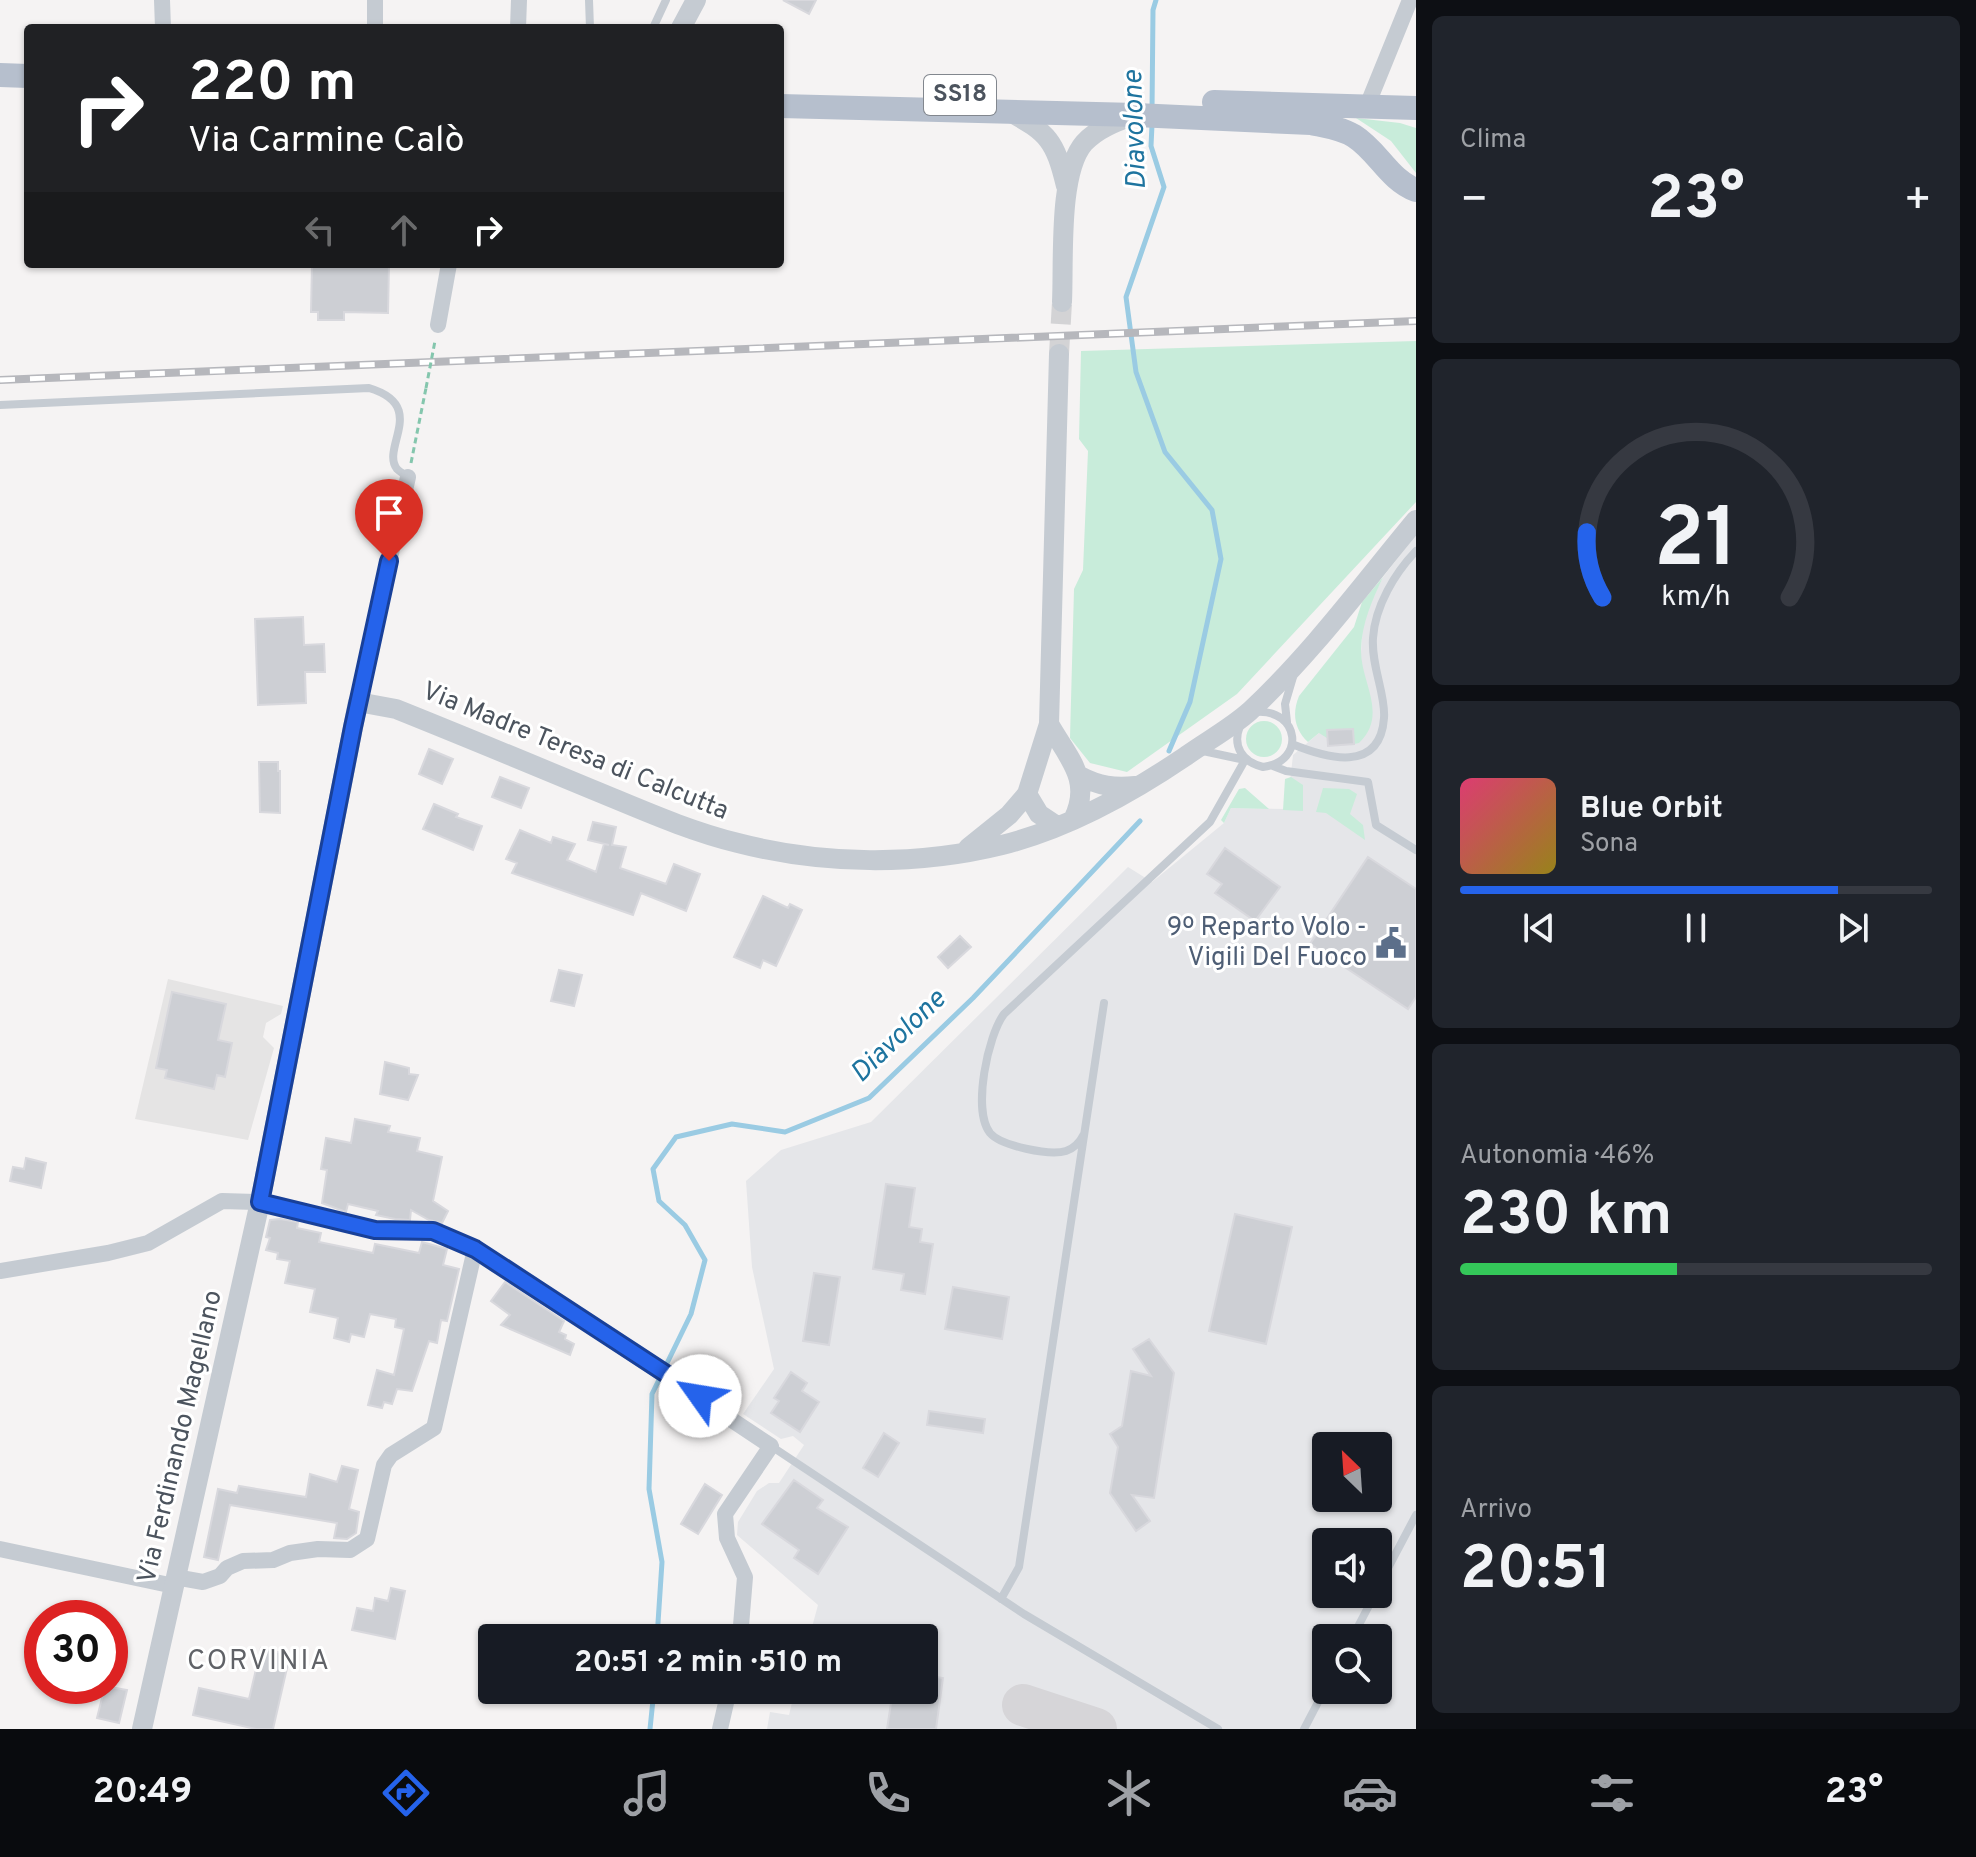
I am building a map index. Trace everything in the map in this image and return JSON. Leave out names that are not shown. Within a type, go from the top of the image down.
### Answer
[{"type":"main road","points":[[0,75],[24,76]]},
{"type":"main road","name":"SS18","points":[[784,89],[1149,109],[1311,123],[1354,136],[1373,152],[1397,181],[1416,190]]},
{"type":"main road","name":"SS18","points":[[784,106],[1008,111],[1416,108]]},
{"type":"main road","name":"SS18","points":[[1372,106],[1416,116]]},
{"type":"street","points":[[162,0],[163,24]]},
{"type":"street","points":[[375,0],[375,24]]},
{"type":"street","points":[[518,24],[519,0]]},
{"type":"street","points":[[683,24],[696,0]]},
{"type":"street","points":[[1372,106],[1410,0]]},
{"type":"street","points":[[1062,302],[1066,188],[1076,155],[1102,129],[1149,109]]},
{"type":"street","points":[[1008,111],[1044,132],[1058,156],[1066,188]]},
{"type":"street","points":[[437,333],[448,268]]},
{"type":"street","points":[[962,853],[1009,815],[1027,794],[1049,724],[1059,354]]},
{"type":"street","points":[[358,702],[408,477]]},
{"type":"street","name":"Via Madre Teresa di Calcutta","points":[[358,702],[396,709],[680,826],[739,844],[845,859],[896,860],[962,853],[1002,845],[1065,823],[1139,785],[1247,713],[1297,665],[1416,520]]},
{"type":"street","name":"Via Ferdinando Magellano","points":[[142,1729],[260,1202],[358,702]]},
{"type":"street","points":[[1027,794],[1039,814],[1065,823],[1082,787],[1080,776],[1049,724]]},
{"type":"street","points":[[1080,776],[1096,784],[1116,788],[1139,785]]},
{"type":"street","points":[[0,1271],[148,1243],[222,1201],[260,1202],[375,1230],[433,1231],[475,1249],[771,1446],[725,1514],[727,1538],[745,1577],[741,1624]]},
{"type":"street","points":[[0,1549],[175,1581],[203,1582],[220,1576],[227,1568],[243,1561],[273,1560],[290,1553],[318,1549],[350,1550],[367,1539],[384,1465],[391,1455],[434,1428],[475,1249]]},
{"type":"street","points":[[720,1729],[726,1704]]},
{"type":"lane","points":[[589,0],[590,24]]},
{"type":"lane","points":[[655,24],[666,0]]},
{"type":"lane","points":[[0,405],[369,388],[385,393],[397,408],[402,425],[393,458],[396,468],[408,477]]},
{"type":"lane","points":[[1292,744],[1320,756],[1352,758],[1375,745],[1385,716],[1372,658],[1378,611],[1403,565],[1416,551]]},
{"type":"lane","points":[[1287,723],[1285,704],[1297,665]]},
{"type":"lane","points":[[1245,760],[1237,743],[1237,733],[1247,713],[1273,712],[1287,723],[1292,744],[1287,756],[1273,766]]},
{"type":"lane","points":[[1195,750],[1218,752],[1254,765],[1273,766],[1286,771],[1368,782],[1376,825],[1416,850]]},
{"type":"lane","points":[[1084,1134],[1076,1146],[1056,1152],[1008,1145],[991,1134],[986,1126],[982,1105],[993,1033],[1004,1014],[1210,822],[1245,760]]},
{"type":"lane","points":[[1001,1599],[1019,1567],[1104,1003]]},
{"type":"lane","points":[[771,1446],[1001,1599],[1218,1729]]},
{"type":"lane","points":[[1392,1560],[1416,1515]]},
{"type":"lane","points":[[1304,1729],[1317,1704]]},
{"type":"path","points":[[408,477],[437,333]]},
{"type":"shaded area","points":[[1416,535],[1416,1729],[767,1729],[770,1712],[789,1715],[792,1704],[938,1704],[938,1624],[813,1624],[818,1605],[737,1535],[738,1522],[757,1491],[769,1483],[779,1483],[804,1445],[793,1436],[781,1439],[743,1414],[774,1369],[752,1267],[746,1181],[781,1150],[871,1122],[1128,867],[1152,882],[1224,823],[1231,808],[1287,809],[1293,755],[1319,733],[1361,652],[1363,625],[1383,577]]},
{"type":"shaded area","points":[[168,979],[283,1006],[281,1014],[266,1023],[263,1037],[274,1048],[248,1140],[135,1119]]},
{"type":"green space","points":[[1356,118],[1416,128],[1416,173],[1391,141]]},
{"type":"green space","points":[[1416,341],[1416,502],[1237,694],[1127,772],[1090,763],[1070,738],[1074,589],[1083,570],[1088,451],[1079,439],[1081,351]]},
{"type":"green space","points":[[1383,577],[1368,612],[1361,649],[1373,709],[1368,732],[1359,743],[1354,744],[1353,729],[1327,730],[1327,738],[1319,733],[1308,742],[1296,720],[1299,696],[1354,627],[1362,602]]},
{"type":"green space","points":[[1264,721],[1277,726],[1282,739],[1277,752],[1264,757],[1251,752],[1246,739],[1251,726]]},
{"type":"green space","points":[[1291,777],[1303,785],[1303,811],[1283,810],[1285,779]]},
{"type":"green space","points":[[1245,788],[1269,809],[1231,808],[1224,823],[1221,820],[1239,789]]},
{"type":"green space","points":[[1323,788],[1349,789],[1357,794],[1350,814],[1363,825],[1365,840],[1326,813],[1316,812]]},
{"type":"building","points":[[783,0],[816,0],[809,14]]},
{"type":"building","points":[[312,268],[389,268],[388,313],[344,312],[344,320],[318,320],[318,312],[311,312]]},
{"type":"building","points":[[303,617],[304,645],[324,644],[325,672],[305,672],[306,703],[258,705],[255,619]]},
{"type":"building","points":[[1353,729],[1354,744],[1328,746],[1327,730]]},
{"type":"building","points":[[429,749],[453,759],[442,784],[419,774]]},
{"type":"building","points":[[259,762],[278,762],[280,813],[260,812]]},
{"type":"building","points":[[500,777],[529,788],[521,808],[492,797]]},
{"type":"building","points":[[434,804],[458,814],[456,817],[482,826],[473,850],[423,829]]},
{"type":"building","points":[[593,822],[616,827],[612,845],[626,847],[620,868],[666,884],[674,864],[700,874],[686,911],[641,893],[633,915],[512,873],[517,863],[506,859],[520,830],[551,843],[553,837],[575,844],[567,860],[596,872],[604,844],[609,845],[588,840]]},
{"type":"building","points":[[1225,848],[1280,887],[1255,921],[1215,893],[1222,884],[1207,874]]},
{"type":"building","points":[[1368,857],[1416,889],[1416,997],[1408,1009],[1310,944]]},
{"type":"building","points":[[763,896],[788,908],[790,904],[802,910],[776,966],[763,960],[760,968],[734,957]]},
{"type":"building","points":[[960,936],[971,947],[948,968],[938,957]]},
{"type":"building","points":[[559,970],[582,975],[574,1006],[551,1001]]},
{"type":"building","points":[[172,992],[226,1004],[218,1040],[232,1043],[225,1077],[217,1075],[214,1089],[165,1078],[167,1070],[156,1068]]},
{"type":"building","points":[[385,1062],[409,1068],[409,1074],[418,1075],[408,1100],[380,1094]]},
{"type":"building","points":[[355,1119],[390,1126],[388,1132],[420,1138],[417,1151],[442,1157],[433,1201],[448,1211],[442,1223],[411,1210],[410,1220],[395,1219],[376,1215],[378,1211],[348,1204],[346,1212],[322,1203],[327,1170],[321,1169],[326,1138],[351,1143]]},
{"type":"building","points":[[26,1158],[46,1163],[41,1188],[10,1181],[13,1167],[24,1169]]},
{"type":"building","points":[[886,1184],[915,1188],[909,1227],[922,1229],[920,1242],[933,1244],[925,1294],[901,1290],[904,1274],[873,1269]]},
{"type":"building","points":[[1235,1214],[1292,1227],[1266,1344],[1209,1331]]},
{"type":"building","points":[[270,1220],[298,1222],[297,1228],[321,1233],[319,1242],[373,1253],[375,1244],[419,1253],[422,1242],[447,1249],[443,1265],[459,1269],[447,1321],[441,1320],[437,1343],[429,1341],[412,1391],[397,1389],[392,1404],[384,1402],[382,1408],[368,1405],[377,1370],[394,1375],[404,1329],[395,1327],[396,1319],[370,1314],[364,1337],[351,1334],[349,1342],[334,1338],[338,1318],[310,1312],[315,1289],[285,1283],[290,1261],[277,1259],[278,1253],[266,1250]]},
{"type":"building","points":[[814,1273],[840,1277],[829,1345],[803,1341]]},
{"type":"building","points":[[505,1282],[564,1321],[559,1332],[574,1344],[570,1355],[501,1325],[510,1315],[491,1301]]},
{"type":"building","points":[[953,1287],[1009,1297],[1002,1339],[945,1329]]},
{"type":"building","points":[[1149,1339],[1174,1373],[1154,1498],[1132,1495],[1150,1521],[1136,1531],[1110,1493],[1118,1447],[1110,1434],[1122,1426],[1131,1371],[1151,1376],[1133,1349]]},
{"type":"building","points":[[791,1372],[807,1383],[802,1391],[819,1402],[800,1432],[771,1413],[779,1401],[774,1398]]},
{"type":"building","points":[[929,1411],[985,1419],[983,1433],[927,1425]]},
{"type":"building","points":[[884,1433],[899,1443],[878,1477],[863,1468]]},
{"type":"building","points":[[342,1466],[358,1470],[349,1509],[359,1512],[356,1533],[347,1539],[334,1538],[337,1523],[230,1505],[218,1560],[204,1557],[218,1489],[237,1493],[239,1486],[306,1497],[310,1474],[337,1482]]},
{"type":"building","points":[[794,1480],[823,1500],[817,1508],[848,1527],[818,1574],[794,1558],[799,1550],[762,1524]]},
{"type":"building","points":[[705,1484],[722,1495],[698,1534],[681,1524]]},
{"type":"building","points":[[391,1588],[405,1591],[395,1639],[352,1630],[357,1608],[373,1611],[375,1598],[388,1601]]},
{"type":"building","points":[[261,1648],[290,1655],[273,1729],[256,1729],[193,1715],[199,1688],[249,1699]]},
{"type":"building","points":[[938,1677],[943,1678],[936,1729],[887,1729],[891,1704],[938,1704]]},
{"type":"building","points":[[100,1704],[124,1704],[119,1723],[97,1718]]},
{"type":"waterway","name":"Diavolone","points":[[1152,111],[1153,10],[1156,0]]},
{"type":"waterway","name":"Diavolone","points":[[1152,125],[1151,146],[1164,187],[1126,297],[1136,372],[1165,452],[1212,510],[1221,559],[1190,702],[1169,751]]},
{"type":"waterway","name":"Diavolone","points":[[658,1624],[662,1562],[649,1489],[652,1394],[691,1314],[705,1260],[685,1225],[659,1201],[653,1169],[676,1137],[732,1124],[785,1132],[869,1098],[973,998],[1140,821]]},
{"type":"waterway","name":"Diavolone","points":[[650,1729],[653,1704]]},
{"type":"taxiway","points":[[1023,1705],[1096,1729]]},
{"type":"tunnel","points":[[1059,354],[1062,302]]},
{"type":"railway","points":[[0,380],[1416,321]]},
{"type":"place","name":"9º Reparto Volo - Vigili Del Fuoco","points":[[1391,943]]},
{"type":"district","name":"CORVINIA","points":[[259,1662]]},
{"type":"route","points":[[389,561],[353,727],[260,1202],[375,1230],[433,1231],[475,1249],[700,1396]]}]
